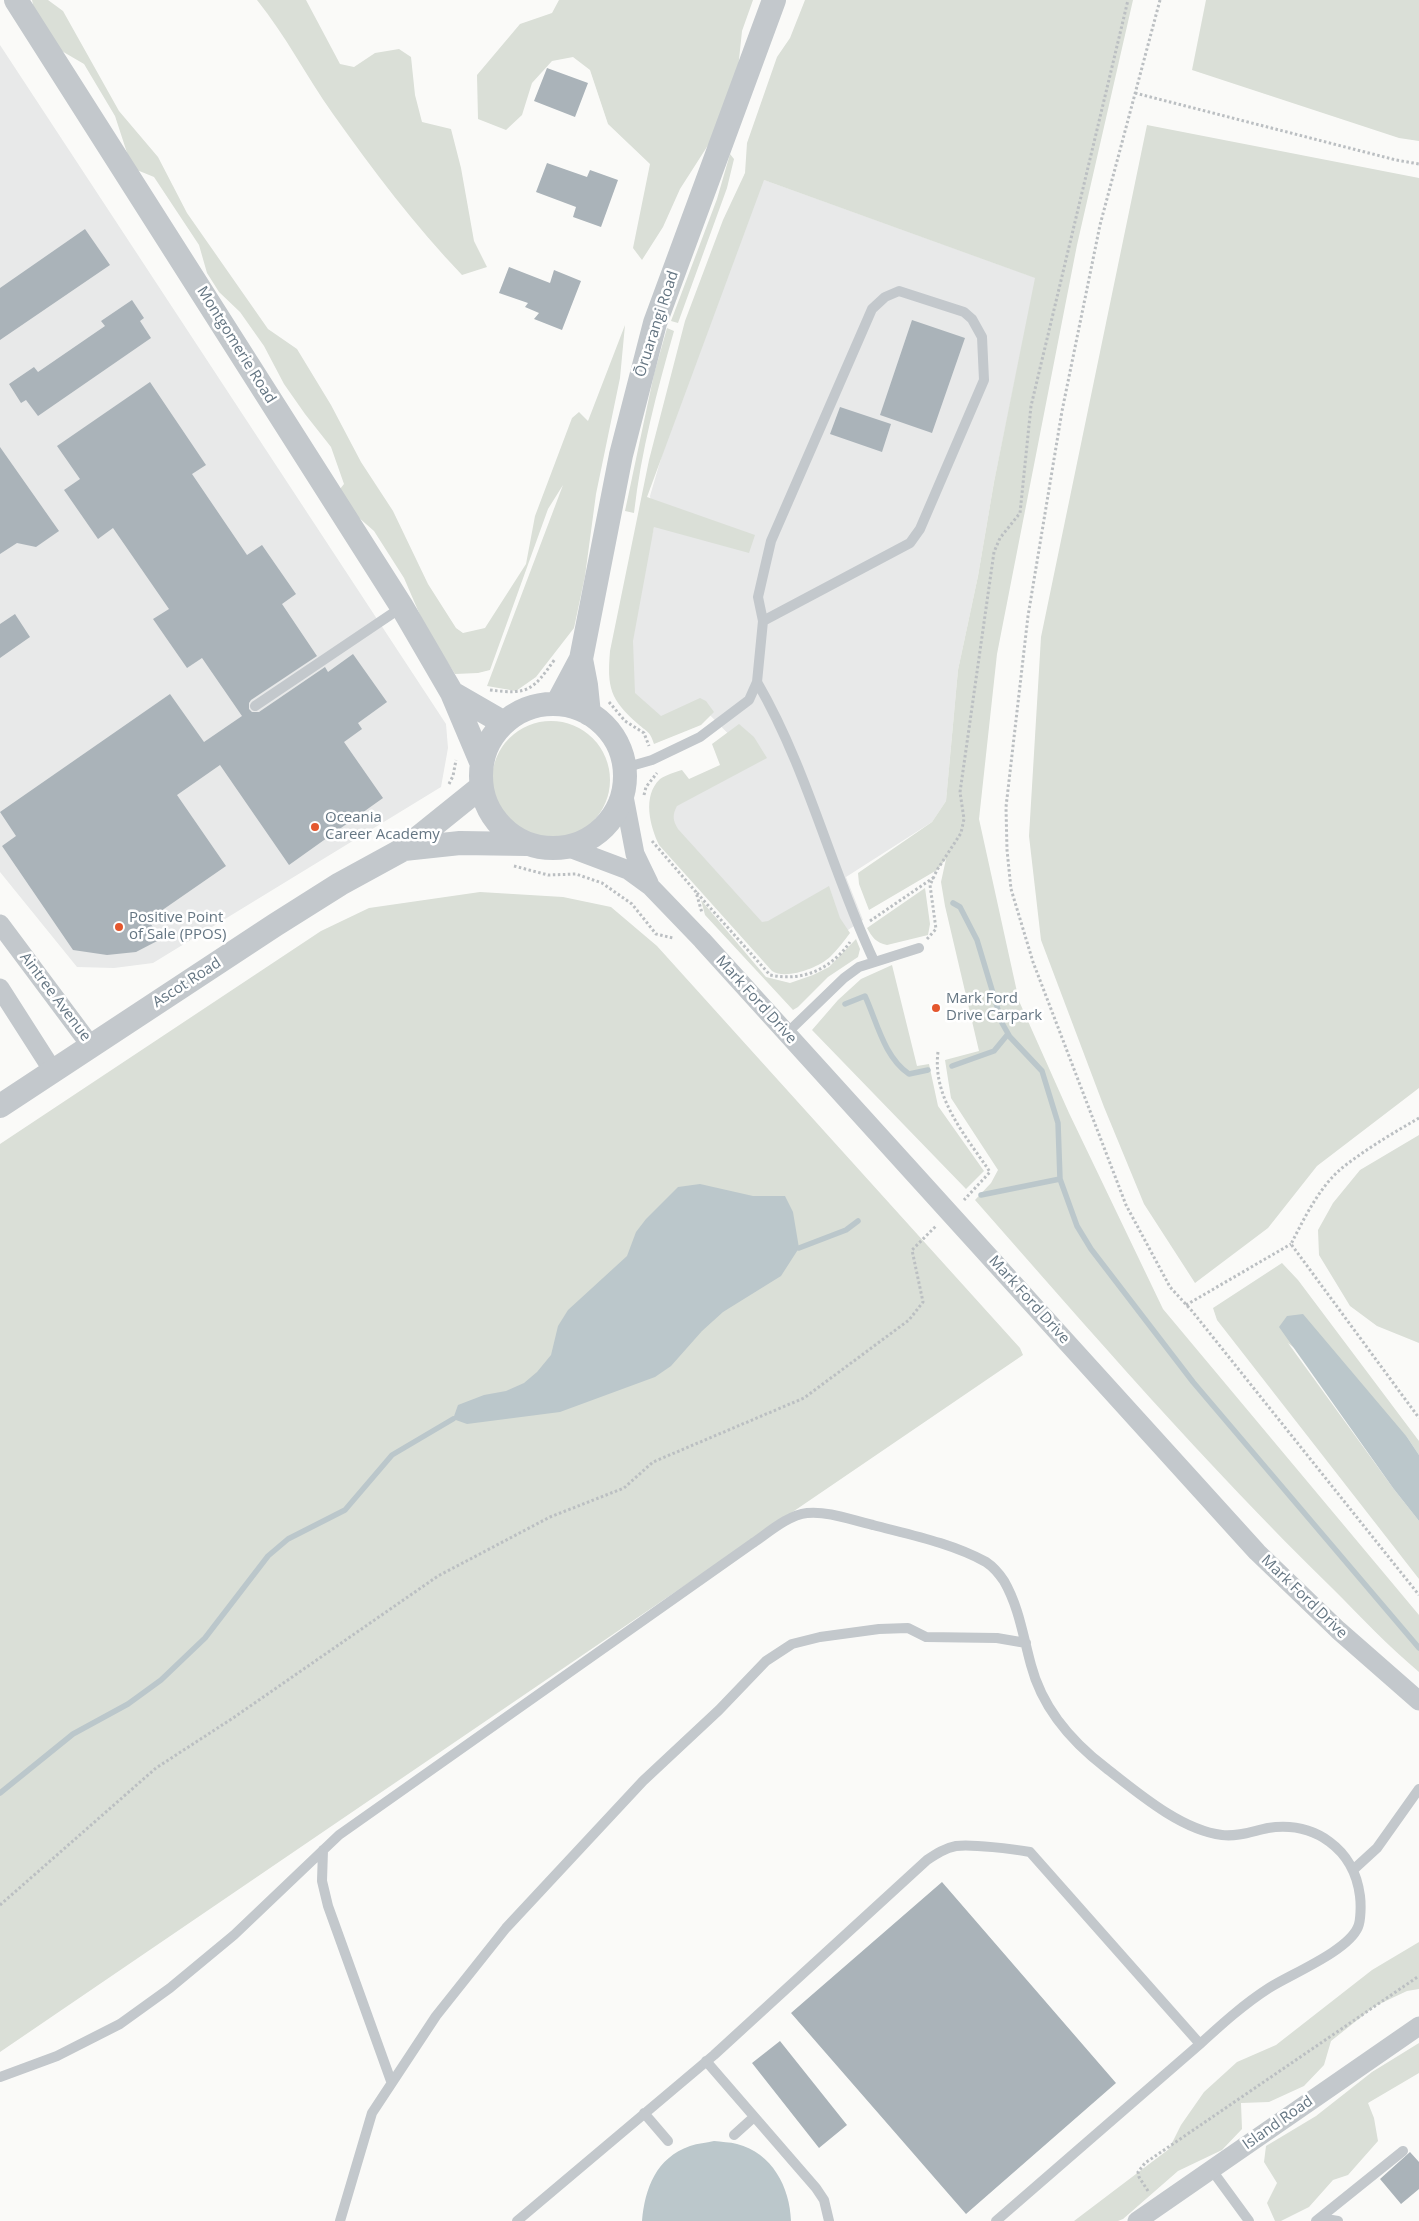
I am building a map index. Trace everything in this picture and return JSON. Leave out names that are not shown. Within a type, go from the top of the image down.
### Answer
[{"type":"street","name":"Montgomerie Road","points":[[16,0],[402,607],[452,693],[482,764]]},
{"type":"street","name":"Ōruarangi Road","points":[[557,704],[655,323],[774,0]]},
{"type":"street","name":"Ōruarangi Road","points":[[570,655],[586,685],[589,714]]},
{"type":"street","name":"Montgomerie Road","points":[[452,693],[504,723]]},
{"type":"street","points":[[557,704],[574,707],[589,714],[602,724],[613,737],[620,752],[624,768],[623,791],[616,811],[603,828],[586,840],[567,847],[548,848],[529,844],[506,832],[490,812],[481,787],[482,764],[489,742],[504,723],[520,712],[538,706],[557,704]]},
{"type":"street","name":"Ascot Road","points":[[0,1106],[340,884],[404,849],[481,787]]},
{"type":"street","name":"Mark Ford Drive","points":[[623,791],[635,854],[650,886]]},
{"type":"street","name":"Ascot Road","points":[[404,849],[460,843],[529,844]]},
{"type":"street","name":"Mark Ford Drive","points":[[567,847],[628,870],[650,886],[702,940],[1258,1552],[1338,1630],[1419,1701]]},
{"type":"street","name":"Aintree Avenue","points":[[0,924],[91,1046]]},
{"type":"street","points":[[0,988],[53,1071]]},
{"type":"street","name":"Island Road","points":[[1137,2221],[1419,2026]]},
{"type":"lane","points":[[624,768],[652,760],[700,737],[748,700],[757,682],[763,621],[758,597],[771,541],[872,309],[885,297],[899,291],[964,312],[972,319],[982,336],[984,380],[920,529],[910,543],[763,621]]},
{"type":"lane","points":[[255,706],[402,607]]},
{"type":"lane","points":[[757,682],[772,708],[793,753],[859,929],[874,961]]},
{"type":"lane","points":[[786,1034],[844,978],[860,967],[919,948]]},
{"type":"lane","points":[[0,2077],[57,2056],[120,2024],[170,1988],[234,1934],[339,1835],[786,1521],[804,1513],[826,1513],[946,1544],[989,1564],[1003,1580],[1019,1615],[1032,1668],[1046,1702],[1068,1735],[1103,1766],[1154,1804],[1189,1825],[1222,1835],[1244,1834],[1268,1828],[1296,1827],[1332,1843],[1346,1856],[1354,1870],[1361,1898],[1358,1927],[1342,1947],[1268,1988],[1241,2008],[996,2221]]},
{"type":"lane","points":[[340,2221],[372,2113],[391,2081],[436,2016],[506,1928],[643,1781],[720,1710],[766,1662],[792,1644],[820,1637],[879,1629],[908,1628],[926,1637],[997,1638],[1026,1643]]},
{"type":"lane","points":[[1354,1870],[1377,1848],[1419,1789]]},
{"type":"lane","points":[[517,2221],[706,2061],[927,1860],[942,1850],[956,1846],[1015,1849],[1030,1852],[1200,2044]]},
{"type":"lane","points":[[322,1850],[322,1881],[328,1906],[391,2081]]},
{"type":"lane","points":[[706,2061],[816,2188],[824,2200],[829,2221]]},
{"type":"lane","points":[[644,2113],[668,2140]]},
{"type":"lane","points":[[734,2135],[754,2117]]},
{"type":"lane","points":[[1318,2220],[1403,2150]]},
{"type":"lane","points":[[1211,2169],[1249,2221]]},
{"type":"lane","points":[[1318,2220],[1338,2221]]},
{"type":"path","points":[[919,948],[936,929],[930,885],[937,870],[961,833],[964,819],[960,792],[994,552],[1000,538],[1020,513],[1031,406],[1128,0]]},
{"type":"path","points":[[1160,0],[1100,225],[1062,410],[1028,616],[1018,720],[1006,807],[1007,850],[1012,889],[1033,962],[1123,1196],[1170,1287],[1419,1595]]},
{"type":"path","points":[[1135,93],[1386,158],[1419,164]]},
{"type":"path","points":[[485,689],[522,692],[537,683],[570,655]]},
{"type":"path","points":[[447,787],[454,776],[456,754]]},
{"type":"path","points":[[509,865],[548,875],[576,874],[602,883],[632,904],[656,934]]},
{"type":"path","points":[[696,892],[770,975],[784,978]]},
{"type":"path","points":[[938,1052],[937,1064],[946,1105],[990,1172],[964,1200]]},
{"type":"path","points":[[1186,1305],[1291,1244],[1318,1196],[1341,1169],[1383,1139],[1419,1118]]},
{"type":"path","points":[[0,1905],[156,1768],[241,1712],[438,1576],[550,1517],[624,1488],[653,1462],[804,1398],[909,1320],[923,1302],[912,1250],[936,1226]]},
{"type":"path","points":[[1291,1244],[1419,1418]]},
{"type":"path","points":[[1153,2198],[1139,2177],[1138,2172],[1145,2164],[1419,1976]]},
{"type":"shaded area","points":[[32,0],[48,0],[63,11],[119,111],[158,157],[187,213],[268,329],[297,349],[331,405],[361,462],[393,511],[428,584],[456,628],[463,633],[485,628],[526,564],[535,516],[572,418],[579,412],[588,421],[625,325],[620,378],[596,494],[585,576],[574,628],[536,677],[516,691],[487,686],[563,485],[548,509],[490,670],[478,673],[455,674],[426,629],[404,578],[374,531],[358,517],[340,489],[344,484],[331,447],[284,384],[264,346],[240,312],[219,292],[207,273],[199,245],[154,177],[132,168],[115,116],[84,64],[60,50],[37,23]]},
{"type":"shaded area","points":[[257,0],[306,0],[340,64],[354,67],[375,53],[399,49],[411,57],[415,95],[422,122],[451,129],[461,168],[474,241],[487,267],[462,275],[428,237],[348,135]]},
{"type":"shaded area","points":[[559,0],[753,0],[742,31],[738,69],[712,139],[680,189],[663,227],[642,260],[633,248],[650,164],[608,124],[590,70],[573,57],[552,61],[532,83],[522,115],[506,130],[478,119],[477,75],[520,24],[552,13]]},
{"type":"shaded area","points":[[805,0],[1133,0],[1077,245],[997,654],[979,819],[1019,1001],[1069,1113],[1163,1309],[1419,1615],[1419,1672],[1396,1652],[1239,1494],[975,1200],[991,1183],[998,1170],[951,1098],[945,1060],[979,1051],[945,906],[941,882],[946,859],[937,870],[869,910],[859,884],[858,873],[932,822],[946,801],[958,670],[978,576],[994,482],[1035,278],[764,180],[647,497],[755,535],[749,553],[654,527],[633,641],[635,693],[661,716],[700,698],[706,701],[714,712],[701,725],[654,744],[650,734],[621,707],[612,692],[609,674],[610,651],[649,460],[685,321],[723,220],[745,173],[747,143],[777,57],[790,38]]},
{"type":"shaded area","points":[[1206,0],[1419,0],[1419,141],[1399,138],[1192,70]]},
{"type":"shaded area","points":[[0,45],[446,724],[448,748],[441,787],[153,963],[114,968],[77,967],[0,872]]},
{"type":"shaded area","points":[[1147,125],[1419,178],[1419,1088],[1317,1166],[1268,1228],[1195,1283],[1144,1204],[1104,1107],[1041,940],[1029,836],[1041,637]]},
{"type":"shaded area","points":[[730,154],[734,159],[727,188],[678,323],[671,321],[717,199]]},
{"type":"shaded area","points":[[745,173],[1036,278],[958,670],[946,801],[932,822],[846,877],[863,920],[806,958],[789,965],[669,835],[662,807],[750,756],[701,706],[662,728],[626,698],[626,645],[654,527],[650,496]]},
{"type":"shaded area","points":[[667,328],[674,331],[645,444],[634,513],[625,511],[654,374]]},
{"type":"shaded area","points":[[551,721],[563,722],[574,726],[593,738],[605,757],[609,768],[609,792],[605,803],[593,822],[574,834],[563,838],[551,839],[539,838],[528,834],[509,822],[497,803],[493,792],[492,780],[493,768],[497,757],[509,738],[528,726],[539,722]]},
{"type":"shaded area","points":[[739,724],[754,737],[767,758],[677,806],[674,812],[674,821],[678,829],[762,922],[768,921],[829,886],[840,918],[850,933],[830,957],[810,969],[785,974],[772,971],[659,845],[653,829],[649,802],[654,786],[660,779],[682,770],[689,779],[720,765],[712,744]]},
{"type":"shaded area","points":[[925,888],[930,924],[928,935],[887,945],[875,939],[867,928]]},
{"type":"shaded area","points":[[480,892],[563,897],[611,907],[657,946],[1020,1348],[1023,1355],[0,2052],[0,1144],[321,931],[369,908]]},
{"type":"shaded area","points":[[701,900],[766,977],[790,983],[813,975],[829,967],[856,939],[860,949],[858,957],[828,977],[793,1010],[705,915]]},
{"type":"shaded area","points":[[892,965],[917,1066],[929,1064],[938,1106],[984,1171],[966,1189],[812,1030],[838,1000],[861,979]]},
{"type":"shaded area","points":[[1419,1135],[1419,1343],[1377,1326],[1350,1306],[1319,1255],[1318,1230],[1333,1203],[1360,1170]]},
{"type":"shaded area","points":[[700,1184],[753,1196],[785,1196],[793,1212],[799,1248],[781,1276],[723,1312],[702,1331],[671,1366],[655,1377],[560,1412],[467,1424],[453,1419],[458,1405],[484,1395],[506,1391],[524,1383],[537,1372],[551,1355],[558,1326],[568,1310],[627,1256],[636,1232],[646,1219],[678,1187]]},
{"type":"shaded area","points":[[1282,1263],[1298,1280],[1419,1441],[1419,1455],[1407,1437],[1288,1343],[1419,1521],[1419,1579],[1217,1320],[1213,1308]]},
{"type":"shaded area","points":[[1303,1314],[1407,1437],[1419,1455],[1419,1521],[1393,1488],[1279,1327],[1287,1316]]},
{"type":"shaded area","points":[[1419,1942],[1419,1989],[1407,1991],[1375,2006],[1331,2041],[1324,2065],[1304,2086],[1269,2102],[1241,2103],[1242,2129],[1222,2150],[1178,2171],[1123,2219],[1118,2221],[1074,2221],[1169,2149],[1181,2125],[1204,2092],[1237,2062],[1276,2045],[1372,1970]]},
{"type":"shaded area","points":[[1419,2043],[1419,2073],[1368,2103],[1374,2118],[1378,2141],[1348,2175],[1333,2180],[1309,2207],[1281,2221],[1275,2221],[1267,2203],[1277,2183],[1264,2162],[1266,2146],[1316,2116],[1372,2072]]},
{"type":"shaded area","points":[[714,2141],[734,2143],[749,2148],[769,2163],[783,2184],[790,2208],[791,2221],[642,2221],[646,2197],[654,2176],[661,2166],[678,2151],[693,2145]]},
{"type":"building","points":[[547,68],[588,83],[575,117],[534,101]]},
{"type":"building","points":[[547,163],[587,177],[590,170],[618,180],[601,227],[573,217],[576,207],[536,192]]},
{"type":"building","points":[[85,229],[110,265],[0,340],[0,288]]},
{"type":"building","points":[[509,267],[550,283],[554,270],[581,281],[562,330],[534,319],[539,313],[525,307],[528,303],[499,293]]},
{"type":"building","points":[[132,300],[144,318],[140,321],[151,338],[38,416],[26,400],[21,403],[9,384],[34,367],[38,372],[105,326],[101,321]]},
{"type":"building","points":[[912,320],[965,338],[932,433],[880,415]]},
{"type":"building","points":[[150,382],[206,465],[192,474],[247,555],[262,545],[296,594],[282,604],[317,656],[251,700],[249,709],[252,712],[259,712],[325,667],[328,672],[353,654],[387,702],[358,723],[362,729],[344,742],[383,798],[289,865],[220,765],[177,795],[226,866],[148,920],[161,939],[136,952],[107,955],[73,950],[2,846],[16,836],[0,812],[170,694],[204,742],[242,716],[202,658],[187,668],[153,619],[169,609],[113,528],[98,539],[64,490],[80,479],[57,446]]},
{"type":"building","points":[[840,407],[891,424],[882,452],[830,434]]},
{"type":"building","points":[[0,447],[59,531],[36,547],[17,543],[0,554]]},
{"type":"building","points":[[15,614],[30,637],[0,658],[0,624]]},
{"type":"building","points":[[942,1882],[1116,2083],[966,2214],[791,2013]]},
{"type":"building","points":[[780,2041],[847,2125],[819,2148],[752,2063]]},
{"type":"building","points":[[1410,2152],[1419,2162],[1419,2189],[1401,2204],[1380,2179]]},
{"type":"waterway","points":[[953,903],[960,907],[977,940],[1002,1023],[1010,1037],[1042,1071],[1058,1123],[1060,1179],[1077,1226],[1091,1249],[1193,1382],[1419,1648]]},
{"type":"waterway","points":[[845,1004],[865,996],[887,1049],[900,1067],[909,1074],[928,1070]]},
{"type":"waterway","points":[[952,1066],[994,1051],[1008,1034]]},
{"type":"waterway","points":[[981,1195],[1060,1179]]},
{"type":"waterway","points":[[799,1248],[846,1230],[858,1221]]},
{"type":"waterway","points":[[0,1793],[73,1734],[128,1704],[161,1680],[205,1638],[268,1556],[288,1539],[345,1510],[392,1455],[453,1419]]},
{"type":"place","name":"Oceania Career Academy","points":[[315,827]]},
{"type":"place","name":"Positive Point of Sale (PPOS)","points":[[119,927]]},
{"type":"place","name":"Mark Ford Drive Carpark","points":[[936,1008]]}]
